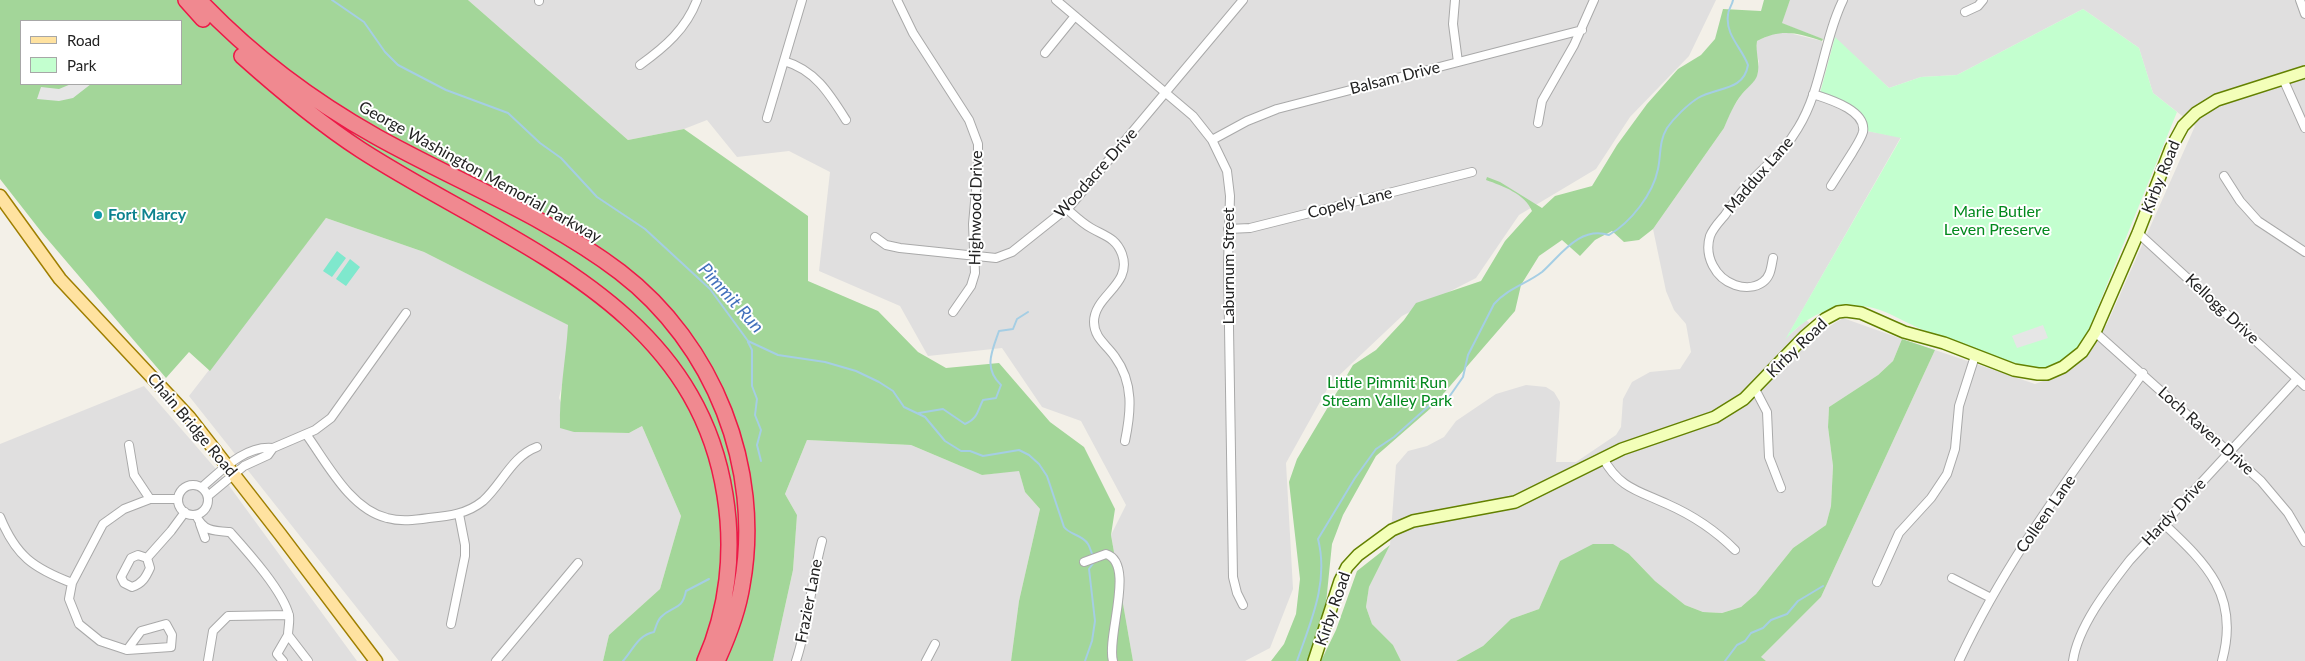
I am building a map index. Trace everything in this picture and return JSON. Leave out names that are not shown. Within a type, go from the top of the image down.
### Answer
[{"type":"highway","points":[[186,0],[236,50],[309,113],[379,161],[580,279],[628,316],[663,354],[691,397],[707,431],[720,466],[727,504],[729,541],[727,580],[721,617],[706,661]]},
{"type":"highway","name":"George Washington Memorial Parkway","points":[[199,0],[255,55],[326,107],[377,137],[578,244],[620,272],[658,306],[682,335],[706,372],[720,400],[733,436],[742,474],[746,511],[746,549],[742,589],[718,661]]},
{"type":"highway","points":[[724,661],[736,622],[742,589]]},
{"type":"main road","name":"Kirby Road","points":[[1314,661],[1345,571],[1358,555],[1385,535],[1413,520],[1503,505],[1525,499],[1603,458],[1715,417],[1730,409],[1756,389],[1804,337],[1830,316],[1846,310],[1861,313],[1904,332],[2014,370],[2047,374],[2056,371],[2074,360],[2082,352],[2095,332],[2174,143],[2190,118],[2209,104],[2225,97],[2284,81],[2305,72]]},
{"type":"main road","name":"Chain Bridge Road","points":[[0,196],[60,279],[172,397],[376,661]]},
{"type":"street","points":[[640,65],[665,46],[680,30],[697,0]]},
{"type":"street","points":[[767,118],[802,0]]},
{"type":"street","name":"Highwood Drive","points":[[897,0],[913,33],[966,114],[976,138],[979,156],[973,224],[975,268],[972,282],[953,312]]},
{"type":"street","name":"Laburnum Street","points":[[1056,0],[1199,121],[1221,155],[1229,179],[1228,229],[1234,577],[1236,593],[1243,605]]},
{"type":"street","name":"Woodacre Drive","points":[[874,237],[886,245],[895,247],[996,258],[1008,254],[1067,209],[1243,0]]},
{"type":"street","points":[[1455,0],[1453,24],[1458,62]]},
{"type":"street","points":[[1538,123],[1542,101],[1582,30],[1594,0]]},
{"type":"street","name":"Maddux Lane","points":[[1773,258],[1770,274],[1765,281],[1750,287],[1732,284],[1724,280],[1712,265],[1709,255],[1710,236],[1738,196],[1790,141],[1807,111],[1832,26],[1843,0]]},
{"type":"street","points":[[1965,12],[1978,6],[1983,0]]},
{"type":"street","points":[[2300,0],[2305,14]]},
{"type":"street","points":[[1045,53],[1075,16]]},
{"type":"street","name":"Balsam Drive","points":[[1212,140],[1247,121],[1276,109],[1582,30]]},
{"type":"street","points":[[784,61],[802,68],[813,76],[827,90],[846,120]]},
{"type":"street","points":[[2284,81],[2305,128]]},
{"type":"street","points":[[1813,94],[1846,107],[1858,117],[1863,126],[1859,141],[1831,186]]},
{"type":"street","name":"Copely Lane","points":[[1228,229],[1258,226],[1472,172]]},
{"type":"street","points":[[2224,176],[2240,201],[2258,221],[2305,252]]},
{"type":"street","points":[[1067,209],[1091,228],[1110,237],[1117,244],[1123,257],[1121,278],[1098,307],[1094,320],[1097,336],[1118,360],[1128,383],[1131,409],[1125,441]]},
{"type":"street","name":"Kellogg Drive","points":[[2138,233],[2305,386]]},
{"type":"street","points":[[202,488],[264,447],[273,448],[324,425],[331,418],[406,313]]},
{"type":"street","name":"Loch Raven Drive","points":[[2095,332],[2229,452],[2277,498],[2305,542]]},
{"type":"street","points":[[1877,582],[1899,533],[1931,498],[1947,474],[1955,449],[1959,406],[1975,356]]},
{"type":"street","name":"Colleen Lane","points":[[1959,661],[1991,598],[2022,548],[2143,374]]},
{"type":"street","name":"Hardy Drive","points":[[2073,661],[2079,640],[2101,601],[2130,560],[2297,379]]},
{"type":"street","points":[[1756,389],[1767,412],[1769,457],[1781,488]]},
{"type":"street","points":[[306,434],[358,502],[376,514],[408,521],[460,514],[477,505],[518,459],[537,448]]},
{"type":"street","points":[[129,445],[134,475],[150,499]]},
{"type":"street","points":[[1603,458],[1608,468],[1623,484],[1642,495],[1668,504],[1702,523],[1724,539],[1735,550]]},
{"type":"street","points":[[208,496],[202,488],[196,485],[186,487],[179,494],[180,508],[184,512],[196,515],[205,510],[208,496],[230,470]]},
{"type":"street","points":[[127,650],[141,631],[166,624],[172,636],[171,647],[127,650],[100,641],[78,624],[69,599],[72,583],[103,524],[124,509],[150,499],[178,499]]},
{"type":"street","points":[[147,558],[171,531],[184,512]]},
{"type":"street","points":[[451,624],[465,556],[460,514]]},
{"type":"street","points":[[196,515],[205,538]]},
{"type":"street","points":[[0,517],[16,549],[24,557],[46,571],[72,583]]},
{"type":"street","points":[[2163,523],[2199,558],[2221,592],[2226,612],[2227,632],[2222,661]]},
{"type":"street","points":[[200,524],[207,530],[230,532],[250,554],[274,586],[289,615],[288,636],[277,654],[283,661]]},
{"type":"street","name":"Frazier Lane","points":[[796,661],[808,619],[816,563],[822,541]]},
{"type":"street","points":[[1084,562],[1102,555],[1116,562],[1120,576],[1112,646],[1113,661]]},
{"type":"street","points":[[496,661],[578,563]]},
{"type":"street","points":[[1952,578],[1991,598]]},
{"type":"street","points":[[208,661],[212,630],[228,616],[289,615]]},
{"type":"street","points":[[288,636],[308,661]]},
{"type":"street","points":[[926,661],[934,644]]},
{"type":"shaded area","points":[[468,0],[1716,0],[1689,56],[1630,117],[1596,169],[1519,215],[1476,278],[1402,316],[1330,384],[1286,463],[1293,589],[1270,648],[1245,661],[1133,661],[1111,535],[1126,505],[1081,421],[1042,407],[1002,348],[928,356],[900,306],[819,271],[830,172],[789,151],[737,157],[707,120],[684,129],[628,140]]},
{"type":"shaded area","points":[[1790,0],[2305,0],[2305,661],[1766,661],[1760,658],[1821,597],[1935,350],[2035,384],[2068,372],[2107,324],[2195,126],[2153,93],[2139,48],[2083,9],[1957,75],[1921,77],[1889,88],[1835,38],[1833,43],[1781,23]]},
{"type":"shaded area","points":[[1785,32],[1822,41],[1820,93],[1846,102],[1857,110],[1866,125],[1867,131],[1901,137],[1787,337],[1806,320],[1820,332],[1843,318],[1902,339],[1893,361],[1878,375],[1829,407],[1828,427],[1833,466],[1831,506],[1826,525],[1793,548],[1756,594],[1741,607],[1722,613],[1703,612],[1685,605],[1655,581],[1629,554],[1560,561],[1539,609],[1511,619],[1483,646],[1456,661],[1401,661],[1393,645],[1372,624],[1366,607],[1369,587],[1390,545],[1396,465],[1408,451],[1427,446],[1444,437],[1456,421],[1496,394],[1526,385],[1546,387],[1554,392],[1560,402],[1556,462],[1576,462],[1616,435],[1621,427],[1623,399],[1632,382],[1650,372],[1680,369],[1691,352],[1686,324],[1674,310],[1666,291],[1653,229],[1724,128],[1729,114],[1741,95],[1756,78],[1759,62],[1756,51],[1757,41],[1771,34]]},
{"type":"shaded area","points":[[69,85],[90,85],[73,98],[59,101],[37,99],[41,87],[59,89]]},
{"type":"shaded area","points":[[326,218],[424,252],[569,325],[565,372],[559,398],[574,432],[629,433],[642,426],[681,516],[660,589],[609,635],[603,661],[399,661],[189,396]]},
{"type":"shaded area","points":[[2043,325],[2048,338],[2017,348],[2012,336]]},
{"type":"shaded area","points":[[144,386],[222,476],[357,661],[0,661],[0,444]]},
{"type":"shaded area","points":[[807,440],[911,445],[982,475],[1019,470],[1025,492],[1040,509],[1019,601],[1011,661],[773,661],[793,570],[797,515],[785,494]]},
{"type":"green space","points":[[0,0],[468,0],[628,140],[684,129],[808,216],[808,281],[878,311],[918,352],[946,368],[999,363],[1050,422],[1084,447],[1115,509],[1111,535],[1133,661],[1011,661],[1019,601],[1040,509],[1025,492],[1019,471],[982,475],[911,445],[807,440],[785,494],[797,515],[793,570],[773,661],[603,661],[609,635],[660,589],[681,516],[642,426],[629,433],[574,432],[560,428],[568,325],[424,252],[326,218],[210,371],[189,352],[166,378],[43,234],[0,179]]},
{"type":"green space","name":"Little Pimmit Run Stream Valley Park","points":[[1764,0],[1790,0],[1782,23],[1823,39],[1822,41],[1797,34],[1782,33],[1757,41],[1758,72],[1756,78],[1739,98],[1724,128],[1653,229],[1639,240],[1624,242],[1612,231],[1595,240],[1580,256],[1562,240],[1539,256],[1521,285],[1515,311],[1431,408],[1376,456],[1343,515],[1332,544],[1325,613],[1311,661],[1271,661],[1284,644],[1296,614],[1300,579],[1289,482],[1297,459],[1353,365],[1376,350],[1404,320],[1416,303],[1481,281],[1505,241],[1532,211],[1519,195],[1486,180],[1487,177],[1500,182],[1542,208],[1555,196],[1592,186],[1617,145],[1647,104],[1678,69],[1701,55],[1715,39],[1723,9],[1761,11]]},
{"type":"green space","name":"Marie Butler Leven Preserve","points":[[2083,9],[2139,48],[2153,93],[2177,112],[2082,346],[2057,365],[2047,368],[2036,368],[2004,360],[1966,347],[1880,310],[1853,306],[1840,307],[1816,315],[1794,330],[1785,340],[1901,138],[1867,131],[1865,123],[1856,110],[1843,102],[1820,93],[1835,37],[1889,88],[1921,77],[1957,75]]},
{"type":"green space","points":[[337,251],[346,258],[332,277],[323,271]]},
{"type":"green space","points":[[350,259],[360,267],[346,286],[336,279]]},
{"type":"green space","points":[[1902,339],[1935,350],[1821,597],[1761,657],[1766,661],[1456,661],[1483,646],[1511,619],[1539,609],[1560,561],[1593,544],[1613,544],[1629,554],[1655,581],[1685,605],[1703,612],[1722,613],[1741,607],[1756,594],[1793,548],[1826,525],[1831,506],[1833,466],[1828,427],[1829,407],[1878,375],[1893,361]]},
{"type":"green space","points":[[1390,545],[1369,587],[1366,607],[1372,624],[1393,645],[1401,661],[1321,661],[1336,630],[1357,571]]},
{"type":"waterway","name":"Pimmit Run","points":[[332,0],[364,22],[385,52],[398,65],[446,90],[508,113],[540,143],[561,158],[597,197],[645,229],[710,289],[748,341],[778,355],[825,362],[856,371],[879,382],[893,391],[904,407],[925,417],[945,441],[961,451],[970,451],[983,456],[1019,450],[1029,455],[1039,464],[1047,476],[1064,527],[1086,541],[1093,556]]},
{"type":"waterway","points":[[1297,661],[1313,616],[1320,586],[1321,555],[1318,539],[1355,478],[1376,449],[1394,437],[1431,404],[1447,400],[1463,377],[1468,355],[1494,304],[1505,294],[1542,272],[1564,250],[1580,238],[1598,233],[1609,235],[1625,223],[1640,206],[1651,188],[1658,169],[1663,138],[1670,124],[1685,108],[1698,98],[1729,87],[1741,80],[1748,65],[1729,29],[1728,13],[1733,0]]},
{"type":"waterway","points":[[919,413],[943,409],[965,424],[975,417],[983,400],[996,398],[1001,385],[995,379],[992,372],[991,359],[999,331],[1013,329],[1017,319],[1028,312]]},
{"type":"waterway","points":[[748,342],[752,350],[752,386],[757,399],[755,415],[761,430],[757,445],[761,461]]},
{"type":"waterway","name":"Pimmit Run","points":[[1085,661],[1092,641],[1095,621],[1089,569],[1094,562]]},
{"type":"waterway","points":[[623,661],[644,636],[654,632],[661,617],[682,602],[686,591],[709,579]]},
{"type":"waterway","points":[[1725,661],[1737,645],[1745,641],[1751,633],[1763,628],[1771,620],[1787,614],[1798,601],[1823,586]]},
{"type":"place","name":"Fort Marcy","points":[[98,215]]}]
